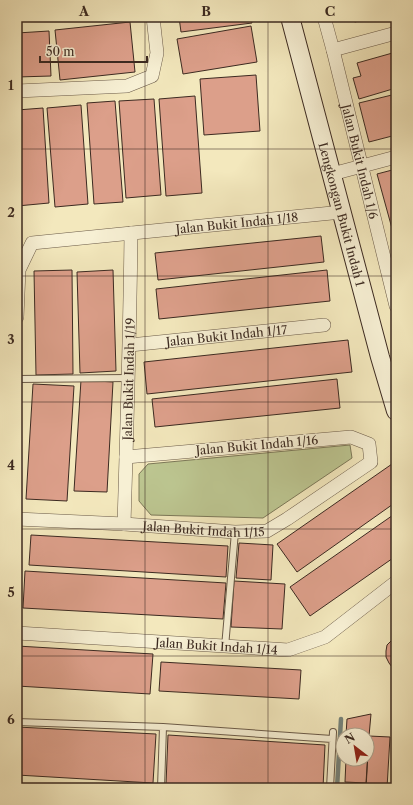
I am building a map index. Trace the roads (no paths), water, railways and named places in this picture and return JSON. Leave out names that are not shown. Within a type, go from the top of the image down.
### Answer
[{"type":"street","points":[[17,91],[127,86],[152,76],[157,53],[153,17]]},
{"type":"street","name":"Lengkongan Bukit Indah 1","points":[[290,17],[378,350],[396,411]]},
{"type":"street","name":"Jalan Bukit Indah 1/6","points":[[324,17],[396,306]]},
{"type":"street","points":[[333,50],[396,33]]},
{"type":"street","points":[[332,174],[361,165],[396,157]]},
{"type":"street","name":"Jalan Bukit Indah 1/18","points":[[17,318],[19,270],[32,243],[342,212]]},
{"type":"street","name":"Jalan Bukit Indah 1/19","points":[[124,524],[130,345],[131,234]]},
{"type":"street","name":"Jalan Bukit Indah 1/17","points":[[130,345],[324,325]]},
{"type":"street","name":"Jalan Bukit Indah 1/16","points":[[126,457],[350,437],[369,444],[371,462]]},
{"type":"street","name":"Jalan Bukit Indah 1/15","points":[[17,520],[124,524],[235,532],[267,530],[287,519],[371,462]]},
{"type":"street","name":"Jalan Bukit Indah 1/14","points":[[17,633],[288,650],[324,637],[396,582]]},
{"type":"lane","points":[[17,379],[128,378]]},
{"type":"lane","points":[[226,647],[235,532]]},
{"type":"lane","points":[[17,722],[163,726],[332,739]]},
{"type":"lane","points":[[161,788],[163,726]]},
{"type":"lane","points":[[330,788],[333,732]]},
{"type":"waterway","points":[[337,788],[341,719]]}]
